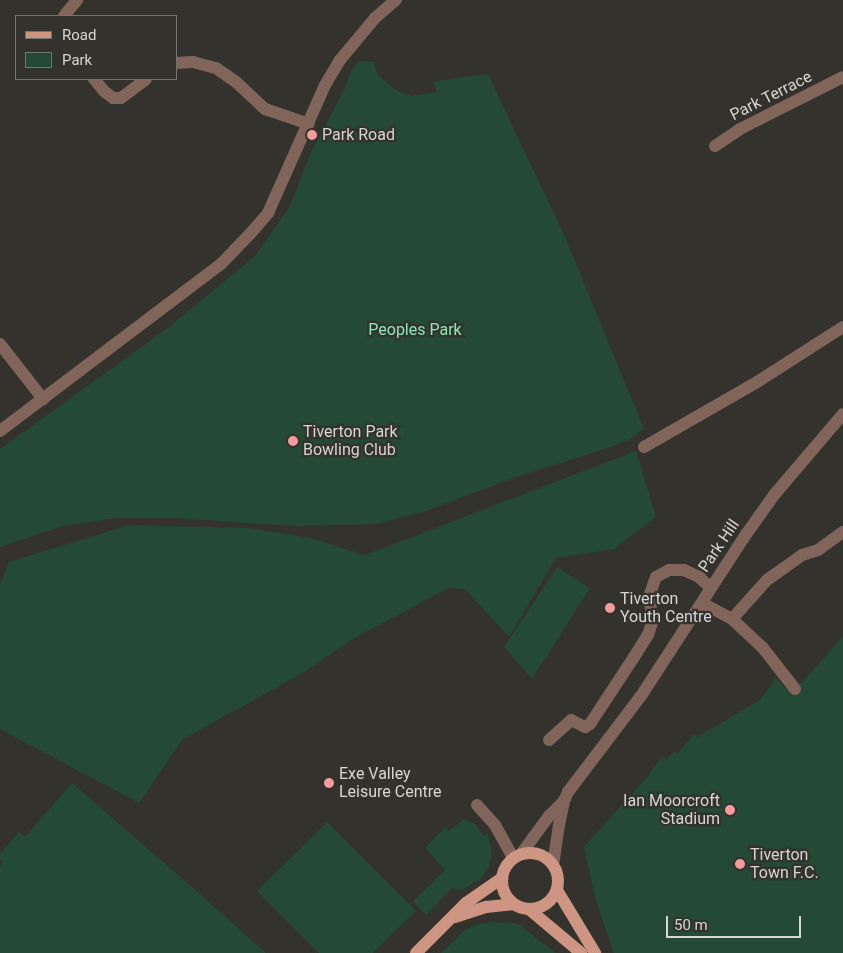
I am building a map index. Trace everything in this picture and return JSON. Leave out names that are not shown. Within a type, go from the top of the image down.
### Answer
[{"type":"main road","points":[[513,904],[502,890],[502,878],[507,864],[517,856],[539,854],[553,865],[559,882],[557,890],[546,905],[530,910]]},
{"type":"main road","points":[[416,953],[466,903],[502,878]]},
{"type":"main road","points":[[557,890],[595,953]]},
{"type":"main road","points":[[451,919],[486,908],[513,904],[530,910],[581,953]]},
{"type":"street","points":[[65,15],[77,0]]},
{"type":"street","points":[[0,431],[221,264],[268,213],[325,85],[340,60],[375,18],[396,0]]},
{"type":"street","points":[[178,64],[193,62],[216,68],[236,82],[265,109],[309,124]]},
{"type":"street","name":"Park Terrace","points":[[714,146],[740,129],[843,77]]},
{"type":"street","points":[[95,80],[113,98],[121,98],[145,80]]},
{"type":"street","points":[[644,447],[757,382],[843,326]]},
{"type":"street","points":[[0,344],[43,399]]},
{"type":"street","name":"Park Hill","points":[[517,856],[549,816],[564,801],[580,775],[641,696],[711,588],[725,563],[774,495],[843,414]]},
{"type":"street","points":[[732,619],[767,580],[802,555],[818,550],[843,532]]},
{"type":"street","points":[[549,740],[571,720],[585,727],[590,724],[648,635],[653,620],[649,597],[656,577],[669,570],[684,570],[699,577],[711,588]]},
{"type":"street","points":[[702,602],[732,619],[763,648],[795,689]]},
{"type":"street","name":"Park Hill","points":[[553,865],[564,801]]},
{"type":"street","points":[[477,805],[517,856]]},
{"type":"green space","name":"Peoples Park","points":[[359,61],[375,62],[375,69],[379,76],[396,90],[411,96],[437,92],[433,83],[436,81],[488,74],[565,237],[644,429],[629,440],[513,478],[429,510],[377,524],[295,526],[176,518],[116,518],[63,526],[0,547],[0,449],[165,330],[255,256],[290,206],[310,154],[345,88],[350,72]]},
{"type":"green space","points":[[636,451],[656,517],[614,549],[556,558],[509,637],[465,589],[449,588],[356,637],[301,674],[183,739],[139,803],[0,729],[0,584],[9,562],[129,525],[249,528],[311,538],[365,555]]},
{"type":"green space","points":[[557,567],[590,588],[532,679],[504,647]]},
{"type":"green space","name":"Ian Moorcroft Stadium","points":[[843,636],[843,953],[614,953],[595,898],[584,847],[649,775],[663,756],[667,759],[674,751],[677,754],[694,734],[697,737],[760,700],[776,678],[785,688],[802,683]]},
{"type":"green space","points":[[72,783],[266,953],[0,953],[0,866],[3,862],[0,860],[0,854],[19,832],[25,837]]},
{"type":"green space","points":[[464,819],[475,824],[484,836],[488,834],[492,853],[489,867],[480,880],[462,890],[452,888],[426,915],[413,901],[445,870],[425,848],[445,827],[449,831]]},
{"type":"green space","points":[[327,822],[416,911],[373,953],[319,953],[257,891]]},
{"type":"green space","points":[[491,922],[517,923],[556,953],[441,953],[465,930],[478,924]]},
{"type":"place","name":"Park Road","points":[[312,135]]},
{"type":"place","name":"Tiverton Park Bowling Club","points":[[293,441]]},
{"type":"place","name":"Tiverton Youth Centre","points":[[610,608]]},
{"type":"place","name":"Exe Valley Leisure Centre","points":[[329,783]]},
{"type":"place","name":"Ian Moorcroft Stadium","points":[[730,810]]},
{"type":"place","name":"Tiverton Town F.C.","points":[[740,864]]}]
